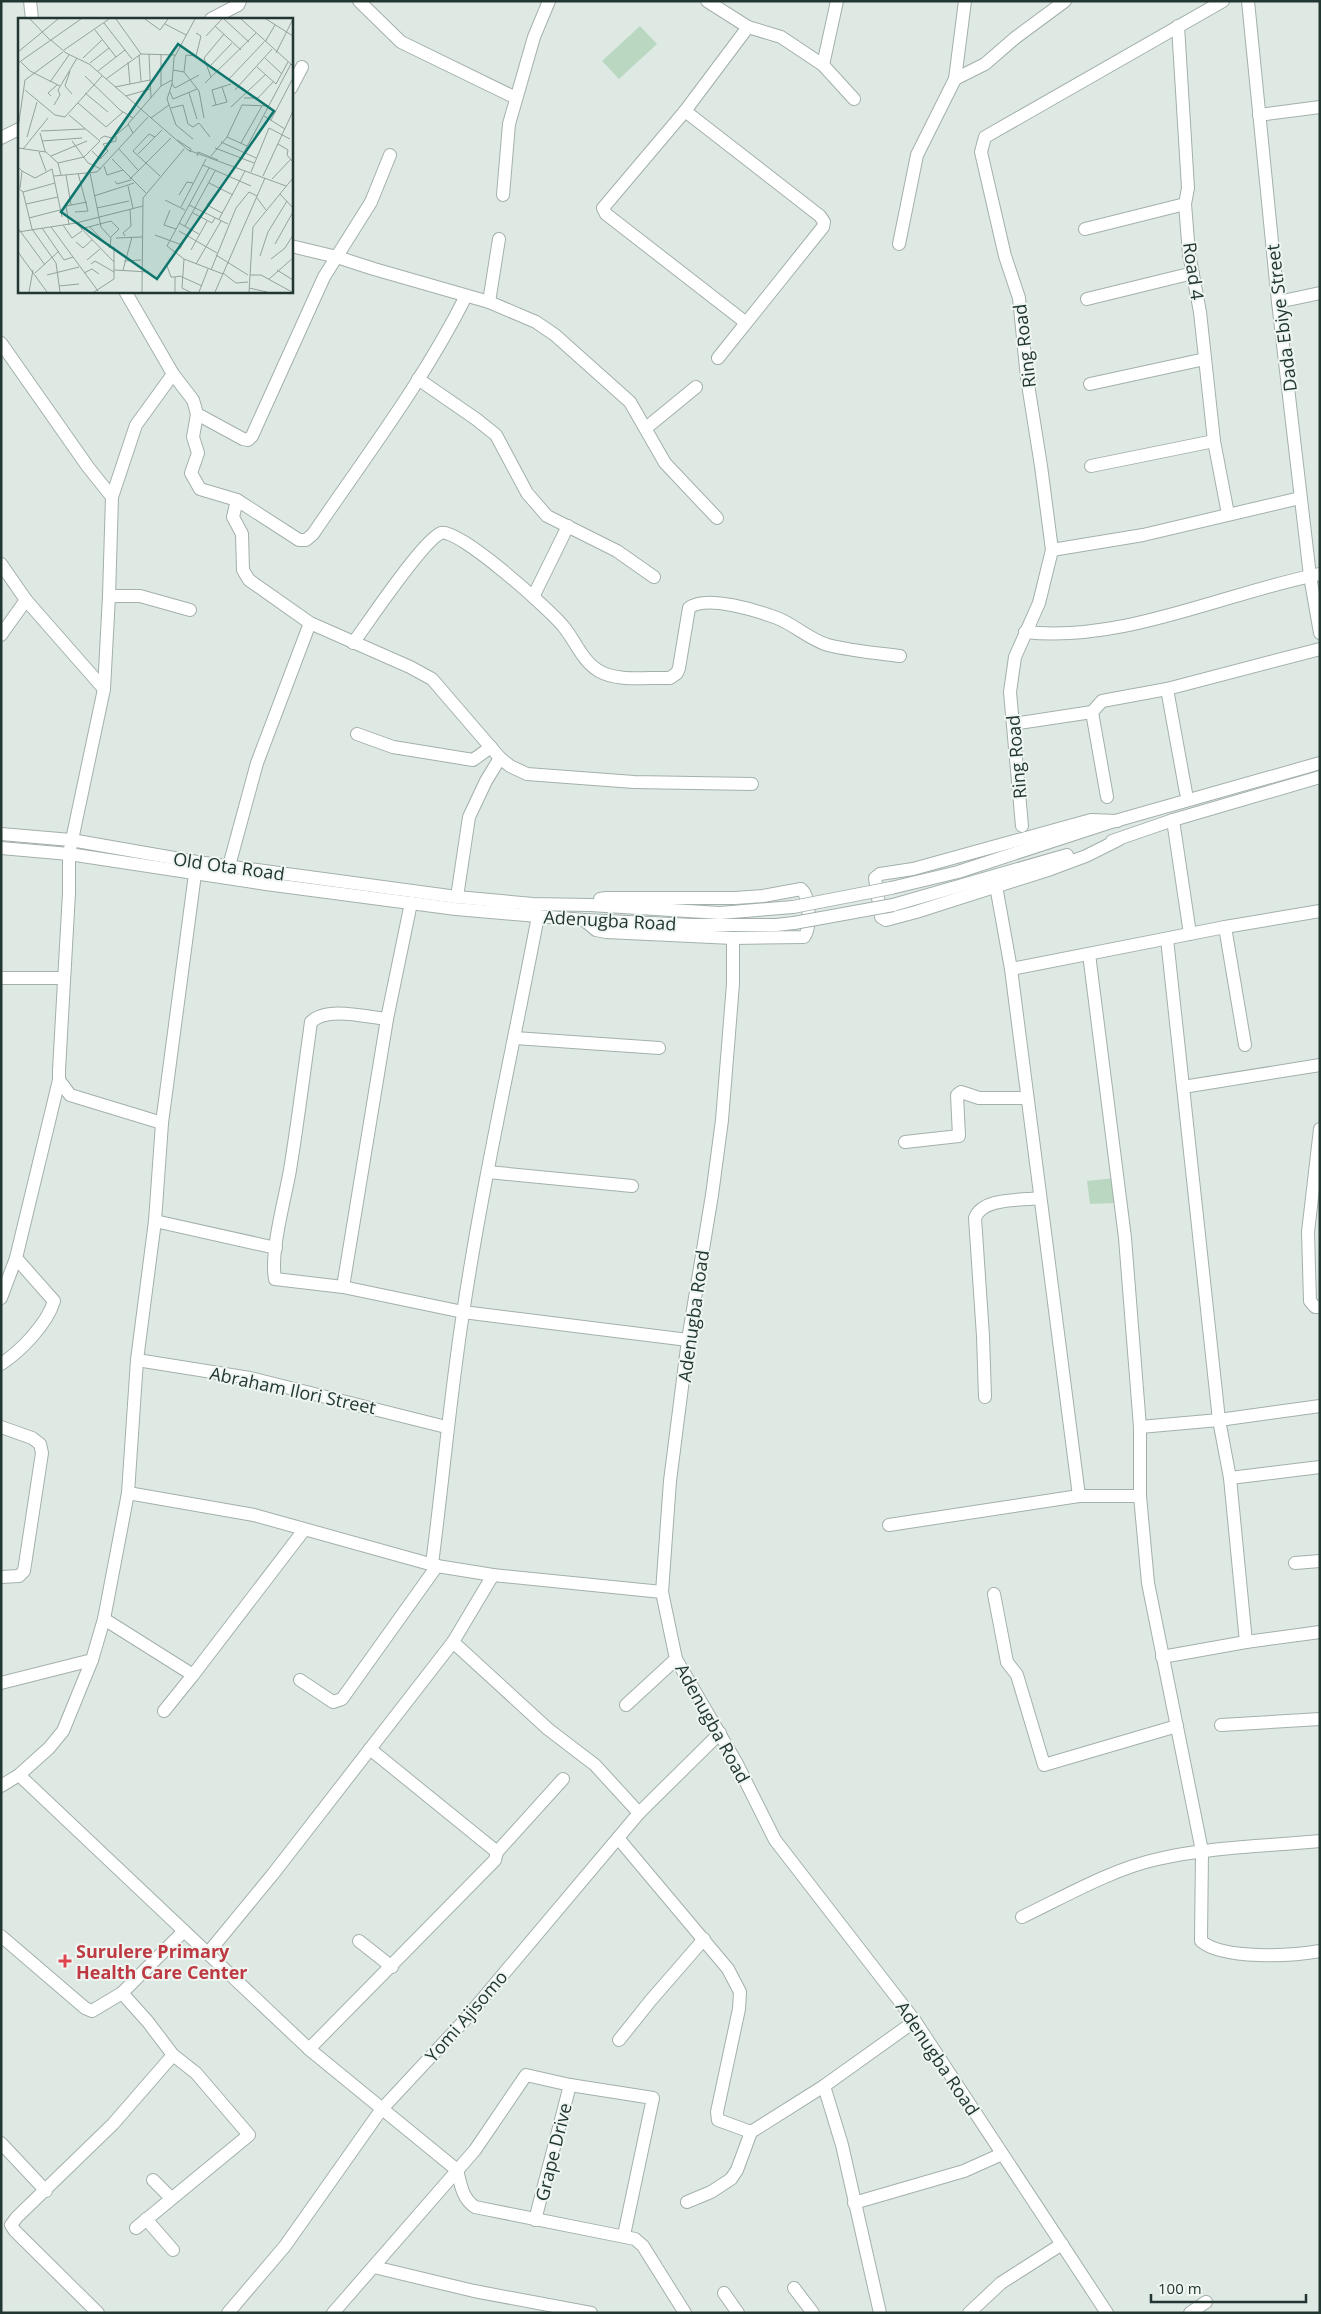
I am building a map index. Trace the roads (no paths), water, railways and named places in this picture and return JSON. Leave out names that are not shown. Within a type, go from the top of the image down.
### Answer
[{"type":"street","points":[[30,1],[32,18]]},
{"type":"street","points":[[213,18],[238,5],[240,1]]},
{"type":"street","points":[[358,1],[401,42],[516,98]]},
{"type":"street","points":[[503,194],[509,124],[534,37],[549,1]]},
{"type":"street","points":[[707,1],[748,27],[781,37],[823,65],[854,99]]},
{"type":"street","points":[[823,65],[837,1]]},
{"type":"street","points":[[899,244],[917,155],[955,80],[965,1]]},
{"type":"street","points":[[955,80],[985,64],[1015,38],[1065,1]]},
{"type":"street","name":"Ring Road","points":[[1022,826],[1010,692],[1015,657],[1042,592],[1052,550],[1027,378],[1019,298],[1006,256],[981,152],[986,137],[1224,1]]},
{"type":"street","name":"Dada Ebiye Street","points":[[1248,1],[1300,498],[1315,575],[1320,633]]},
{"type":"street","name":"Road 4","points":[[1178,26],[1188,188],[1186,204],[1189,254],[1214,441],[1228,514]]},
{"type":"street","points":[[745,322],[606,214],[603,208],[685,111],[748,27]]},
{"type":"street","points":[[292,86],[302,67]]},
{"type":"street","points":[[1259,115],[1320,107]]},
{"type":"street","points":[[685,111],[820,216],[824,222],[824,227],[745,322],[718,358]]},
{"type":"street","points":[[1,138],[18,130]]},
{"type":"street","points":[[197,414],[243,440],[248,440],[252,436],[324,277],[372,202],[390,155]]},
{"type":"street","points":[[1084,229],[1186,204]]},
{"type":"street","points":[[489,302],[499,238]]},
{"type":"street","points":[[292,246],[337,257],[489,302],[536,322],[555,335],[630,402],[666,463],[717,518]]},
{"type":"street","points":[[1087,299],[1193,273]]},
{"type":"street","points":[[126,292],[173,374],[193,400],[197,414],[192,437],[198,453],[191,473],[196,484],[200,489],[237,500],[299,540],[306,540],[313,534],[446,337],[466,296]]},
{"type":"street","points":[[1278,302],[1320,293]]},
{"type":"street","points":[[1,343],[88,467],[112,497]]},
{"type":"street","points":[[1090,384],[1204,359]]},
{"type":"street","points":[[1,1298],[16,1258],[59,1080],[69,892],[69,854],[104,690],[110,596],[112,497],[136,425],[173,374]]},
{"type":"street","points":[[418,379],[496,435],[527,493],[547,516],[618,551],[654,577]]},
{"type":"street","points":[[646,428],[696,387]]},
{"type":"street","points":[[1091,466],[1214,441]]},
{"type":"street","points":[[1052,550],[1143,535],[1300,498]]},
{"type":"street","points":[[237,500],[233,517],[242,534],[243,570],[249,580],[310,623],[410,667],[432,679],[491,748],[510,766],[527,774],[634,782],[752,784]]},
{"type":"street","points":[[534,596],[568,526]]},
{"type":"street","points":[[353,643],[410,564],[442,532],[450,533],[488,559],[534,596],[564,627],[589,663],[611,676],[674,676],[679,668],[689,608],[694,604],[702,603],[720,602],[778,618],[826,644],[862,652],[900,656]]},
{"type":"street","points":[[1,564],[26,600],[104,690]]},
{"type":"street","points":[[1025,632],[1065,635],[1109,628],[1152,619],[1315,575]]},
{"type":"street","points":[[110,596],[140,596],[190,610]]},
{"type":"street","points":[[1,635],[26,600]]},
{"type":"street","points":[[229,866],[257,763],[310,623]]},
{"type":"street","points":[[1013,724],[1092,712],[1102,701],[1167,689],[1320,649]]},
{"type":"street","points":[[1167,689],[1186,793]]},
{"type":"street","points":[[1092,712],[1107,797]]},
{"type":"street","points":[[358,734],[393,747],[474,760],[491,748]]},
{"type":"street","points":[[457,903],[469,817],[486,781],[500,758]]},
{"type":"street","name":"Adenugba Road","points":[[457,903],[590,905],[720,913],[793,908],[966,870],[1117,821],[1320,763]]},
{"type":"street","points":[[1117,821],[1092,820],[913,868],[880,874],[875,878],[881,917],[886,920],[916,912],[1086,856],[1118,840],[1173,820],[1320,777]]},
{"type":"street","points":[[1173,820],[1190,934]]},
{"type":"street","name":"Old Ota Road","points":[[1,834],[71,840],[135,852],[457,903]]},
{"type":"street","name":"Adenugba Road","points":[[457,903],[538,916],[584,920],[693,925],[776,925],[893,906],[1118,840]]},
{"type":"street","name":"Old Ota Road","points":[[1,848],[69,854],[195,874],[412,903],[457,903]]},
{"type":"street","points":[[1,1786],[19,1775],[49,1748],[63,1731],[92,1660],[104,1619],[128,1493],[137,1360],[155,1221],[162,1123],[195,874]]},
{"type":"street","points":[[996,886],[1011,969],[1039,1198],[1079,1496]]},
{"type":"street","points":[[584,920],[596,930],[606,932],[733,938],[804,937],[809,926],[804,892],[800,889],[763,896],[735,898],[606,898],[590,905]]},
{"type":"street","points":[[343,1287],[387,1019],[412,903]]},
{"type":"street","points":[[1011,969],[1167,940],[1225,927],[1320,911]]},
{"type":"street","points":[[300,1680],[332,1702],[342,1699],[435,1565],[446,1457],[446,1427],[463,1312],[538,916]]},
{"type":"street","points":[[1225,927],[1245,1045]]},
{"type":"street","name":"Adenugba Road","points":[[733,938],[733,984],[722,1120],[688,1340],[670,1481],[662,1592],[676,1659],[720,1733],[775,1840],[915,2021],[1107,2313]]},
{"type":"street","points":[[1167,940],[1219,1420],[1230,1478],[1246,1642]]},
{"type":"street","points":[[1089,954],[1125,1238],[1140,1428],[1140,1496],[1148,1583],[1202,1851],[1201,1936],[1206,1945],[1239,1954],[1276,1956],[1320,1951]]},
{"type":"street","points":[[1,978],[64,978]]},
{"type":"street","points":[[387,1019],[328,1013],[317,1016],[311,1022],[296,1136],[276,1248],[275,1280],[343,1287],[463,1312],[688,1340]]},
{"type":"street","points":[[515,1038],[659,1048]]},
{"type":"street","points":[[1183,1087],[1320,1065]]},
{"type":"street","points":[[59,1080],[70,1095],[162,1123]]},
{"type":"street","points":[[905,1142],[959,1136],[957,1095],[961,1092],[979,1098],[1027,1098]]},
{"type":"street","points":[[1320,1129],[1308,1232],[1310,1301],[1315,1307],[1320,1307]]},
{"type":"street","points":[[488,1172],[632,1186]]},
{"type":"street","points":[[985,1397],[975,1218],[977,1213],[987,1205],[1039,1198]]},
{"type":"street","points":[[155,1221],[276,1248]]},
{"type":"street","points":[[1,1364],[22,1349],[52,1310],[54,1301],[16,1258]]},
{"type":"street","name":"Abraham Ilori Street","points":[[137,1360],[250,1378],[446,1427]]},
{"type":"street","points":[[1140,1428],[1219,1420],[1320,1406]]},
{"type":"street","points":[[1,1427],[32,1438],[40,1444],[42,1453],[24,1571],[19,1576],[1,1577]]},
{"type":"street","points":[[1230,1478],[1320,1467]]},
{"type":"street","points":[[128,1493],[254,1515],[435,1565],[493,1575],[662,1592]]},
{"type":"street","points":[[889,1525],[1079,1496],[1140,1496]]},
{"type":"street","points":[[164,1711],[304,1530]]},
{"type":"street","points":[[1295,1563],[1320,1561]]},
{"type":"street","points":[[208,1953],[273,1874],[453,1642],[493,1575]]},
{"type":"street","points":[[994,1594],[1007,1662],[1017,1675],[1044,1765],[1177,1726]]},
{"type":"street","points":[[104,1619],[193,1675]]},
{"type":"street","points":[[1162,1656],[1320,1632]]},
{"type":"street","points":[[453,1642],[548,1729],[595,1765],[639,1813]]},
{"type":"street","points":[[626,1705],[676,1659]]},
{"type":"street","points":[[1,1684],[92,1660]]},
{"type":"street","points":[[1221,1725],[1320,1719]]},
{"type":"street","name":"Yomi Ajisomo","points":[[228,2313],[285,2246],[382,2110],[463,2022],[639,1813],[720,1733]]},
{"type":"street","points":[[370,1749],[497,1852]]},
{"type":"street","points":[[19,1775],[309,2049],[457,2170],[462,2194],[469,2203],[476,2208],[587,2231],[624,2235],[635,2239],[643,2246],[685,2313]]},
{"type":"street","points":[[309,2049],[392,1967],[495,1860],[497,1852],[563,1779]]},
{"type":"street","points":[[618,1838],[728,1969],[740,1992],[734,2036],[717,2112],[718,2120],[751,2132]]},
{"type":"street","points":[[1022,1917],[1127,1868],[1157,1859],[1202,1851],[1320,1841]]},
{"type":"street","points":[[1,1936],[86,2008],[92,2011],[122,1993],[184,1931]]},
{"type":"street","points":[[619,2040],[704,1939]]},
{"type":"street","points":[[360,1941],[392,1967]]},
{"type":"street","points":[[122,1993],[148,2022],[173,2055],[196,2073],[249,2135],[136,2228]]},
{"type":"street","points":[[687,2202],[711,2192],[731,2179],[737,2170],[751,2132],[824,2086],[915,2021]]},
{"type":"street","points":[[98,2313],[11,2225],[113,2124],[173,2055]]},
{"type":"street","points":[[333,2313],[474,2150],[526,2076],[653,2098],[624,2235]]},
{"type":"street","name":"Grape Drive","points":[[535,2220],[570,2085]]},
{"type":"street","points":[[824,2086],[842,2145],[878,2312]]},
{"type":"street","points":[[1,2143],[46,2190]]},
{"type":"street","points":[[854,2203],[964,2171],[1002,2154]]},
{"type":"street","points":[[153,2180],[171,2198]]},
{"type":"street","points":[[146,2219],[173,2250]]},
{"type":"street","points":[[969,2313],[1001,2283],[1062,2244]]},
{"type":"street","points":[[374,2267],[474,2291],[591,2313]]},
{"type":"street","points":[[794,2288],[813,2313]]},
{"type":"street","points":[[724,2293],[738,2313]]},
{"type":"street","points":[[1190,2313],[1206,2302]]},
{"type":"place","name":"Surulere Primary Health Care Center","points":[[65,1961]]}]
